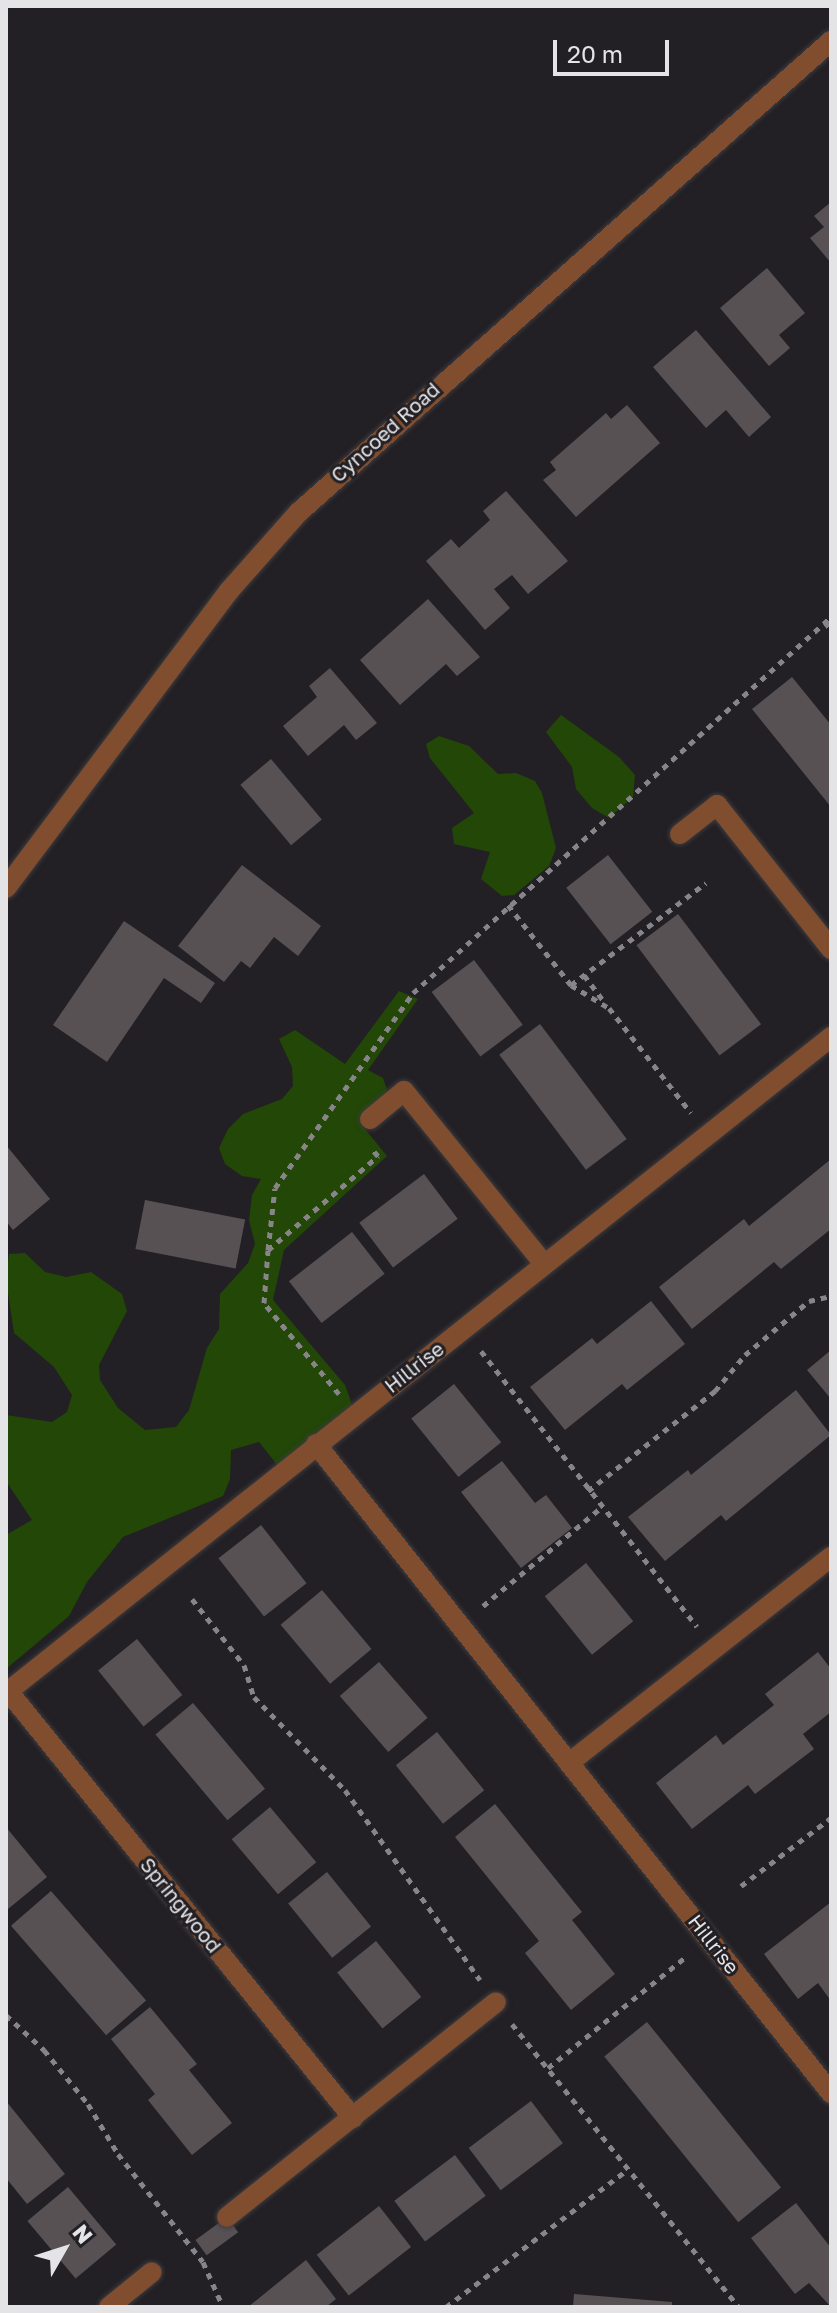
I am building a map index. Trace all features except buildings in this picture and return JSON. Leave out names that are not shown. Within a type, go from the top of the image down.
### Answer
[{"type":"street","name":"Cyncoed Road","points":[[6,888],[229,591],[299,512],[831,41]]},
{"type":"street","points":[[680,834],[717,805],[831,949]]},
{"type":"street","name":"Hillrise","points":[[830,2088],[316,1444],[831,1037]]},
{"type":"street","points":[[365,1127],[404,1091],[544,1264]]},
{"type":"street","name":"Springwood","points":[[316,1444],[7,1692],[353,2118]]},
{"type":"street","points":[[569,1763],[831,1557]]},
{"type":"street","points":[[227,2217],[496,2002]]},
{"type":"street","points":[[109,2307],[152,2272]]},
{"type":"path","points":[[355,1413],[264,1303],[275,1188],[413,993],[831,617]]},
{"type":"path","points":[[825,622],[831,630]]},
{"type":"path","points":[[571,985],[706,883]]},
{"type":"path","points":[[508,905],[571,985],[609,1008]]},
{"type":"path","points":[[584,975],[708,1135]]},
{"type":"path","points":[[334,1106],[343,1116]]},
{"type":"path","points":[[268,1250],[378,1156],[365,1127]]},
{"type":"path","points":[[588,1491],[715,1391],[745,1355],[809,1301],[831,1296]]},
{"type":"path","points":[[463,1328],[714,1649]]},
{"type":"path","points":[[460,1626],[602,1507]]},
{"type":"path","points":[[192,1599],[244,1665],[254,1697],[345,1790],[496,2002],[739,2307]]},
{"type":"path","points":[[741,1886],[831,1818]]},
{"type":"path","points":[[548,2068],[710,1938]]},
{"type":"path","points":[[6,2015],[44,2050],[88,2104],[118,2154],[203,2262],[223,2307]]},
{"type":"path","points":[[446,2307],[628,2170]]},
{"type":"green space","points":[[561,715],[619,757],[635,775],[633,797],[609,818],[592,808],[576,789],[572,767],[546,732]]},
{"type":"green space","points":[[439,736],[469,746],[498,774],[516,773],[535,781],[542,793],[556,848],[549,866],[514,895],[502,896],[481,879],[490,852],[454,844],[452,828],[474,813],[430,758],[426,744]]},
{"type":"green space","points":[[399,991],[418,999],[368,1070],[383,1078],[389,1096],[361,1124],[387,1156],[284,1250],[273,1300],[345,1385],[355,1413],[282,1471],[259,1442],[231,1450],[230,1479],[223,1496],[123,1537],[87,1582],[69,1616],[6,1669],[6,1535],[32,1520],[6,1481],[6,1415],[52,1422],[67,1412],[72,1395],[54,1367],[14,1333],[6,1279],[9,1254],[25,1253],[45,1272],[66,1277],[91,1272],[122,1294],[127,1311],[99,1365],[100,1380],[118,1408],[145,1430],[176,1427],[189,1410],[207,1348],[219,1329],[220,1294],[248,1263],[255,1244],[249,1220],[252,1195],[261,1179],[242,1176],[225,1164],[219,1148],[228,1129],[243,1114],[282,1099],[293,1086],[292,1067],[279,1039],[295,1030],[345,1064]]}]
